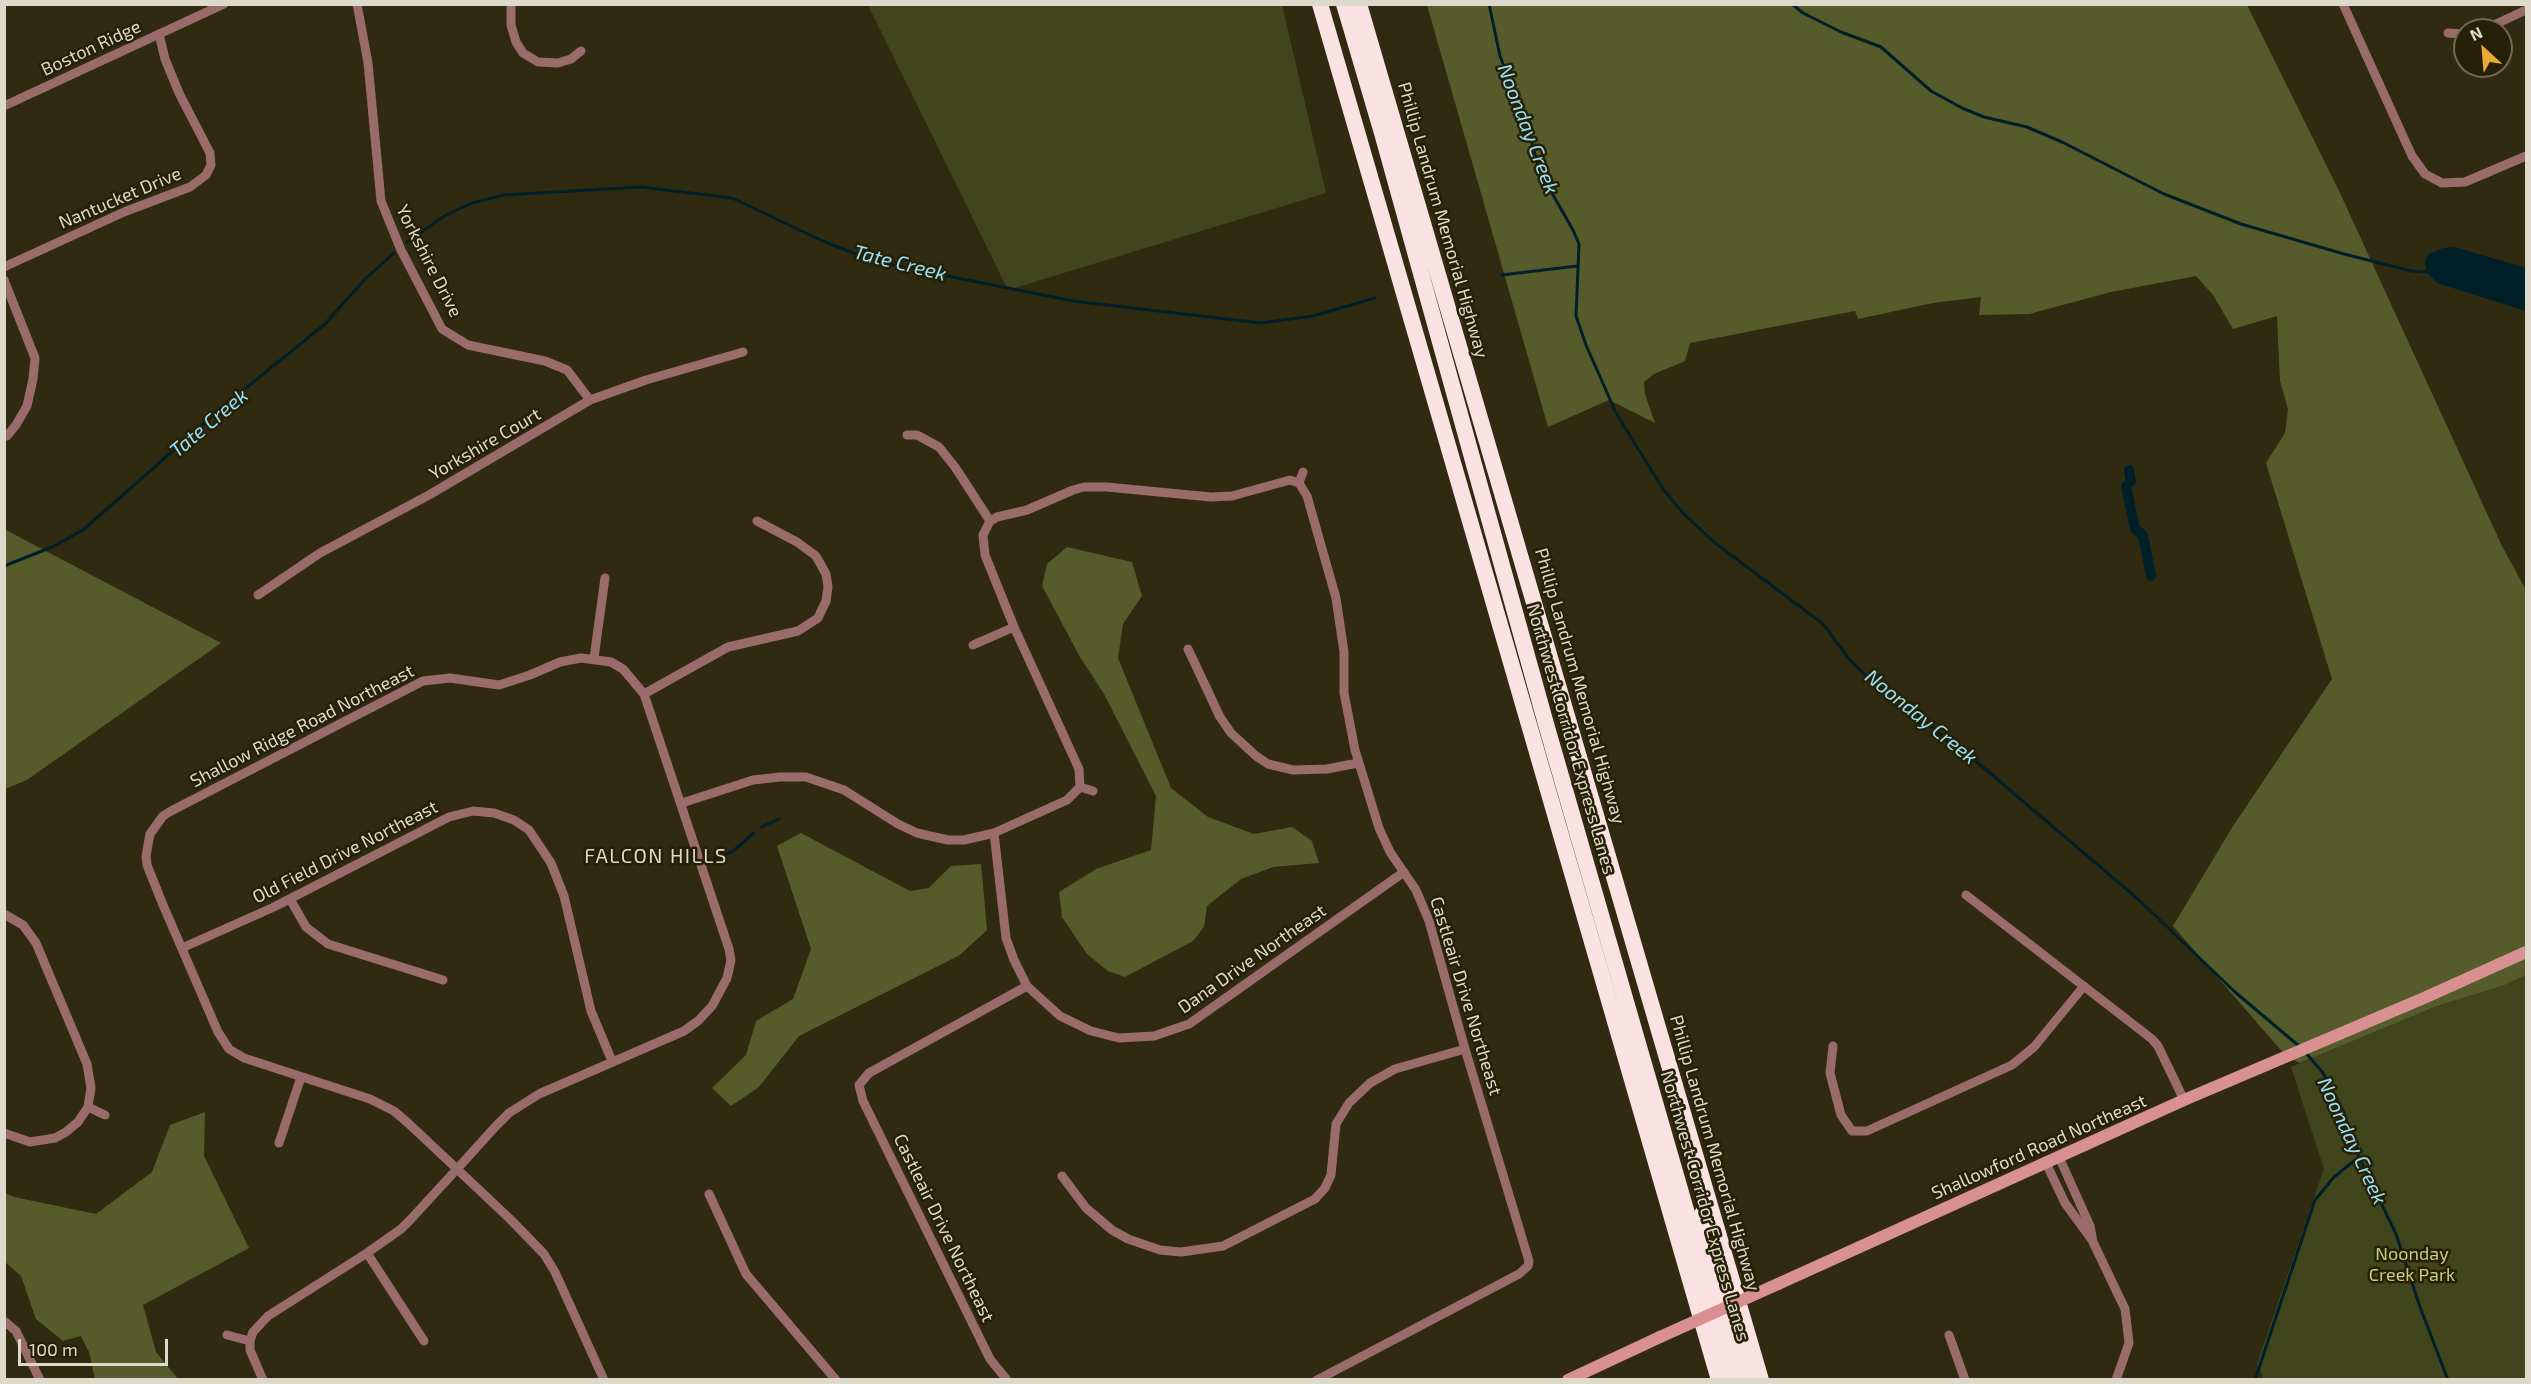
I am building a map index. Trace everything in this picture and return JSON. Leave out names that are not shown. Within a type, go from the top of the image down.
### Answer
[{"type":"highway","points":[[1320,4],[1719,1380]]},
{"type":"highway","name":"Northwest Corridor Express Lanes","points":[[1344,4],[1382,133],[1545,724],[1735,1380]]},
{"type":"highway","name":"Phillip Landrum Memorial Highway","points":[[1359,4],[1761,1380]]},
{"type":"highway","points":[[1648,995],[1714,1265],[1747,1380]]},
{"type":"street","name":"Boston Ridge","points":[[4,106],[225,4]]},
{"type":"street","name":"Yorkshire Drive","points":[[357,4],[368,63],[381,201],[401,250],[442,329],[468,345],[545,361],[567,370],[590,400]]},
{"type":"street","points":[[511,4],[511,25],[516,42],[523,53],[538,62],[558,63],[571,59],[582,51]]},
{"type":"street","points":[[2343,4],[2412,156],[2425,174],[2442,183],[2465,182],[2526,156]]},
{"type":"street","points":[[2509,18],[2526,10]]},
{"type":"street","points":[[2448,33],[2453,33]]},
{"type":"street","name":"Nantucket Drive","points":[[4,267],[124,212],[190,187],[206,175],[211,165],[210,153],[179,93],[165,59],[159,34]]},
{"type":"street","points":[[4,280],[35,358],[27,406],[7,436]]},
{"type":"street","name":"Yorkshire Court","points":[[258,595],[320,553],[429,495],[590,400],[646,380],[743,352]]},
{"type":"street","points":[[907,435],[917,435],[939,447],[955,467],[990,521]]},
{"type":"street","points":[[682,803],[753,780],[806,777],[844,790],[898,825],[930,837],[964,840],[994,833],[1067,800],[1080,787],[1079,769],[1014,627],[983,548],[983,535],[990,521],[1084,487],[1107,486],[1232,496],[1290,480],[1299,483],[1303,472]]},
{"type":"street","name":"Castleair Drive Northeast","points":[[1299,483],[1307,496],[1340,617],[1344,652],[1344,693],[1358,763],[1379,828],[1390,852],[1419,897],[1429,921],[1465,1049],[1526,1248],[1528,1266]]},
{"type":"street","points":[[644,694],[728,647],[798,631],[818,618],[826,601],[828,587],[826,574],[816,556],[797,542],[757,522]]},
{"type":"street","points":[[594,658],[605,578]]},
{"type":"street","points":[[973,645],[1014,627]]},
{"type":"street","points":[[1188,649],[1220,717],[1231,733],[1256,756],[1268,764],[1293,770],[1328,770],[1358,763]]},
{"type":"street","name":"Shallow Ridge Road Northeast","points":[[250,1341],[253,1332],[279,1307],[367,1253],[401,1229],[457,1169],[509,1113],[525,1101],[612,1060],[684,1031],[698,1021],[712,1005],[728,978],[731,960],[729,949],[644,694],[623,669],[610,662],[594,658],[569,658],[512,682],[499,685],[450,678],[423,681],[163,816],[150,834],[147,864],[218,1032],[229,1049],[244,1058],[381,1104],[408,1123],[457,1169]]},
{"type":"street","points":[[1080,787],[1093,791]]},
{"type":"street","name":"Old Field Drive Northeast","points":[[182,948],[290,899],[449,817],[473,811],[494,813],[514,820],[529,830],[537,839],[557,876],[564,896],[591,1011],[612,1060]]},
{"type":"street","name":"Dana Drive Northeast","points":[[994,833],[1006,938],[1027,986],[1060,1016],[1091,1031],[1119,1038],[1137,1038],[1171,1032],[1190,1024],[1404,872]]},
{"type":"street","points":[[1966,894],[2152,1039],[2158,1046],[2184,1100]]},
{"type":"street","points":[[290,899],[306,927],[319,939],[443,980]]},
{"type":"street","points":[[4,914],[23,926],[36,943],[87,1064],[91,1088],[88,1107],[74,1125],[55,1138],[30,1142],[4,1133]]},
{"type":"street","name":"Shallowford Road Northeast","points":[[1568,1380],[2184,1100],[2526,952]]},
{"type":"street","name":"Castleair Drive Northeast","points":[[1007,1380],[996,1370],[990,1359],[855,1083],[869,1073],[1027,986]]},
{"type":"street","points":[[1851,1131],[1867,1131],[2012,1065],[2034,1047],[2084,986]]},
{"type":"street","points":[[1833,1046],[1830,1072],[1841,1114],[1851,1131],[1848,1141]]},
{"type":"street","points":[[1062,1176],[1086,1208],[1112,1230],[1128,1239],[1160,1250],[1181,1252],[1223,1246],[1315,1199],[1325,1188],[1331,1175],[1336,1124],[1349,1103],[1370,1083],[1395,1069],[1465,1049]]},
{"type":"street","points":[[279,1143],[301,1077]]},
{"type":"street","points":[[88,1107],[105,1114]]},
{"type":"street","points":[[2059,1157],[2090,1226],[2093,1242]]},
{"type":"street","points":[[2046,1163],[2065,1203],[2093,1242],[2125,1309],[2129,1343],[2116,1380]]},
{"type":"street","points":[[457,1169],[544,1254],[555,1272],[604,1380]]},
{"type":"street","points":[[709,1194],[746,1274],[837,1380]]},
{"type":"street","points":[[367,1253],[424,1341]]},
{"type":"street","points":[[1317,1380],[1520,1274],[1528,1266],[1537,1271]]},
{"type":"street","points":[[4,1321],[16,1331],[40,1380]]},
{"type":"street","points":[[227,1335],[250,1341],[250,1350],[263,1380]]},
{"type":"street","points":[[1949,1335],[1965,1380]]},
{"type":"green space","points":[[868,5],[1282,5],[1326,193],[1008,290]]},
{"type":"green space","points":[[1427,5],[2247,5],[2340,193],[2502,546],[2526,590],[2526,975],[2505,985],[2437,1006],[2300,1063],[2286,1056],[2173,926],[2233,826],[2332,679],[2266,463],[2285,433],[2288,409],[2280,381],[2277,316],[2233,329],[2213,295],[2196,276],[2111,292],[2029,314],[1979,315],[1981,297],[1933,303],[1858,319],[1855,311],[1690,343],[1685,361],[1654,374],[1644,382],[1645,394],[1655,423],[1609,400],[1548,427]]},
{"type":"green space","points":[[4,529],[221,643],[27,780],[5,789]]},
{"type":"green space","points":[[1067,547],[1132,562],[1142,596],[1123,624],[1118,658],[1171,788],[1208,817],[1254,834],[1292,827],[1312,841],[1319,863],[1273,867],[1241,879],[1207,906],[1204,927],[1193,941],[1125,977],[1108,971],[1087,954],[1062,917],[1059,892],[1096,869],[1151,850],[1156,796],[1104,694],[1080,657],[1042,586],[1047,564]]},
{"type":"green space","points":[[801,833],[910,891],[929,888],[951,866],[981,864],[987,930],[960,955],[799,1036],[759,1087],[731,1106],[712,1088],[746,1055],[756,1021],[793,999],[811,949],[777,846]]},
{"type":"green space","name":"Noonday Creek Park","points":[[2526,975],[2526,1379],[2264,1379],[2257,1364],[2324,1169],[2291,1067],[2437,1006],[2505,985]]},
{"type":"green space","points":[[205,1112],[204,1156],[249,1248],[143,1305],[156,1352],[178,1379],[95,1379],[89,1352],[81,1336],[63,1341],[36,1319],[21,1276],[5,1262],[5,1193],[14,1197],[96,1214],[152,1172],[170,1125]]},
{"type":"water","points":[[2455,247],[2526,268],[2526,311],[2437,283],[2427,272],[2426,259],[2429,254],[2443,248]]},
{"type":"waterway","name":"Noonday Creek","points":[[1489,4],[1500,56],[1527,126],[1540,172],[1579,244],[1576,316],[1586,345],[1616,413],[1663,489],[1682,512],[1715,543],[1823,624],[1850,660],[1871,681],[1978,763],[2138,899],[2235,992],[2299,1046]]},
{"type":"waterway","points":[[1792,4],[1803,13],[1841,32],[1881,47],[1931,91],[1962,108],[1984,117],[2027,127],[2062,142],[2164,194],[2241,224],[2344,254],[2411,271],[2427,272]]},
{"type":"waterway","name":"Tate Creek","points":[[407,242],[446,215],[472,203],[504,195],[641,187],[732,198],[825,242],[877,262],[1073,301],[1261,323],[1313,316],[1375,298]]},
{"type":"waterway","name":"Tate Creek","points":[[4,566],[52,547],[83,530],[225,405],[325,324],[365,279],[394,253]]},
{"type":"waterway","name":"Tate Creek","points":[[1502,275],[1577,266]]},
{"type":"waterway","points":[[2129,470],[2131,481],[2126,486],[2133,520],[2135,529],[2143,535],[2151,576]]},
{"type":"waterway","points":[[761,827],[779,819]]},
{"type":"waterway","points":[[715,858],[732,852],[754,833]]},
{"type":"waterway","name":"Noonday Creek","points":[[2306,1053],[2323,1073],[2344,1113],[2359,1157],[2396,1234],[2420,1307],[2448,1380]]},
{"type":"waterway","points":[[2255,1380],[2315,1200],[2334,1177],[2359,1157]]},
{"type":"district","name":"FALCON HILLS","points":[[656,856]]}]
